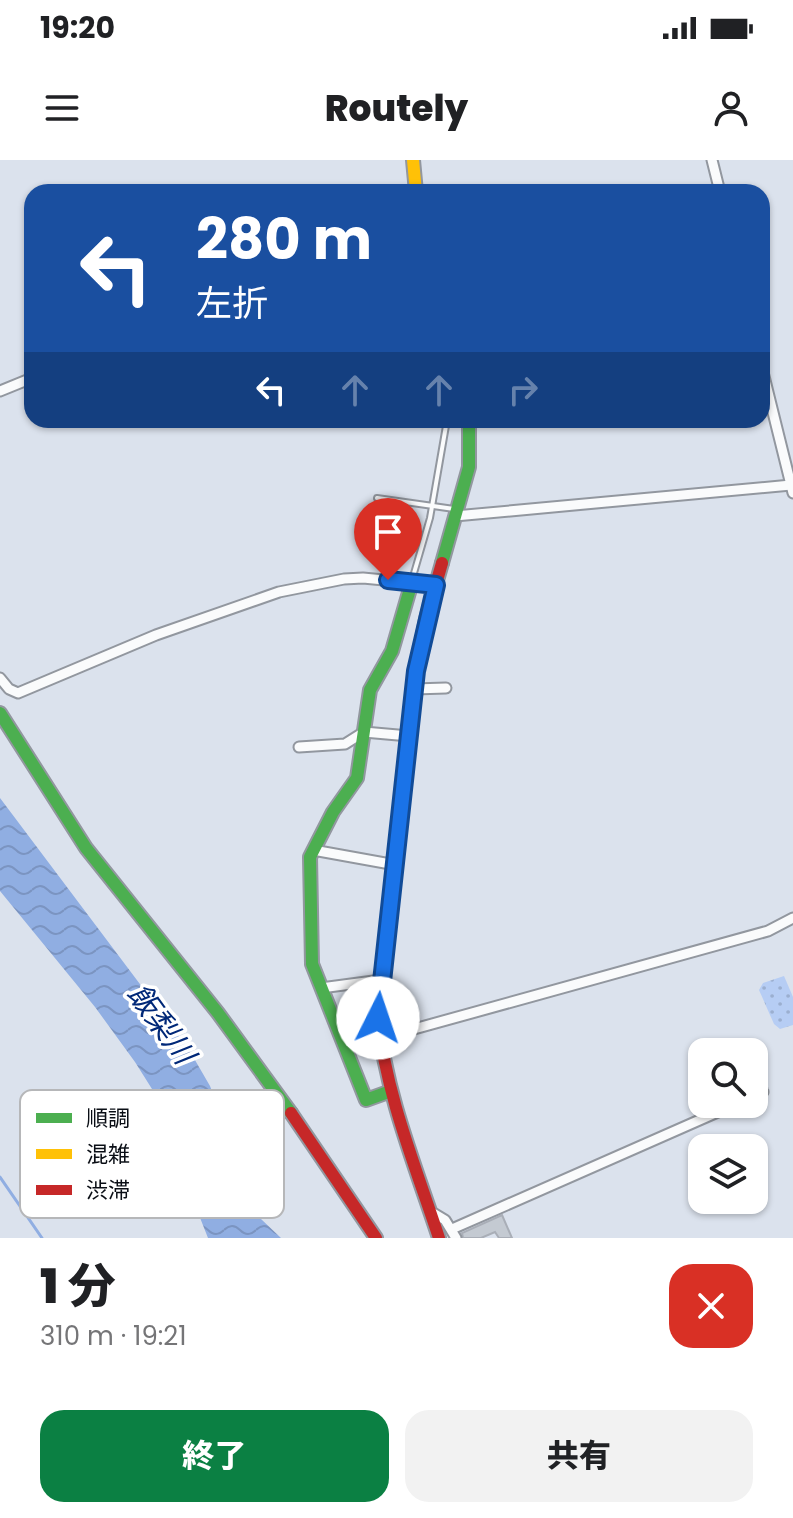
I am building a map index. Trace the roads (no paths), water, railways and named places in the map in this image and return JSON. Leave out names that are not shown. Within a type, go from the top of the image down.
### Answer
[{"type":"street","points":[[413,160],[415,184]]},
{"type":"street","points":[[712,160],[718,184]]},
{"type":"street","points":[[0,391],[24,381]]},
{"type":"street","points":[[456,513],[792,489],[770,400]]},
{"type":"street","points":[[439,1238],[391,1091],[379,1036],[381,980],[414,689],[426,619],[469,467],[469,428]]},
{"type":"street","points":[[0,678],[9,689],[18,693],[156,635],[279,592],[363,578],[436,585]]},
{"type":"street","points":[[391,1091],[366,1100],[321,988],[311,959],[310,857],[333,812],[357,778],[370,690],[392,651],[412,582]]},
{"type":"street","points":[[414,689],[446,688]]},
{"type":"street","points":[[0,713],[86,848],[218,1013],[274,1090]]},
{"type":"street","points":[[299,747],[345,744],[364,732],[409,736]]},
{"type":"street","points":[[313,850],[396,865]]},
{"type":"street","points":[[379,1036],[396,1034],[768,931],[793,918]]},
{"type":"street","points":[[321,988],[381,980]]},
{"type":"street","points":[[284,1104],[376,1238]]},
{"type":"street","points":[[430,1211],[445,1220],[454,1234],[706,1118]]},
{"type":"lane","points":[[412,582],[432,506],[446,428]]},
{"type":"lane","points":[[377,498],[432,506],[456,513]]},
{"type":"water","name":"飯梨川","points":[[0,798],[188,1048],[212,1090],[153,1090],[95,1007],[0,891]]},
{"type":"water","points":[[200,1218],[261,1218],[281,1238],[208,1238]]},
{"type":"waterway","points":[[0,1177],[20,1206]]},
{"type":"waterway","points":[[28,1218],[42,1238]]}]
